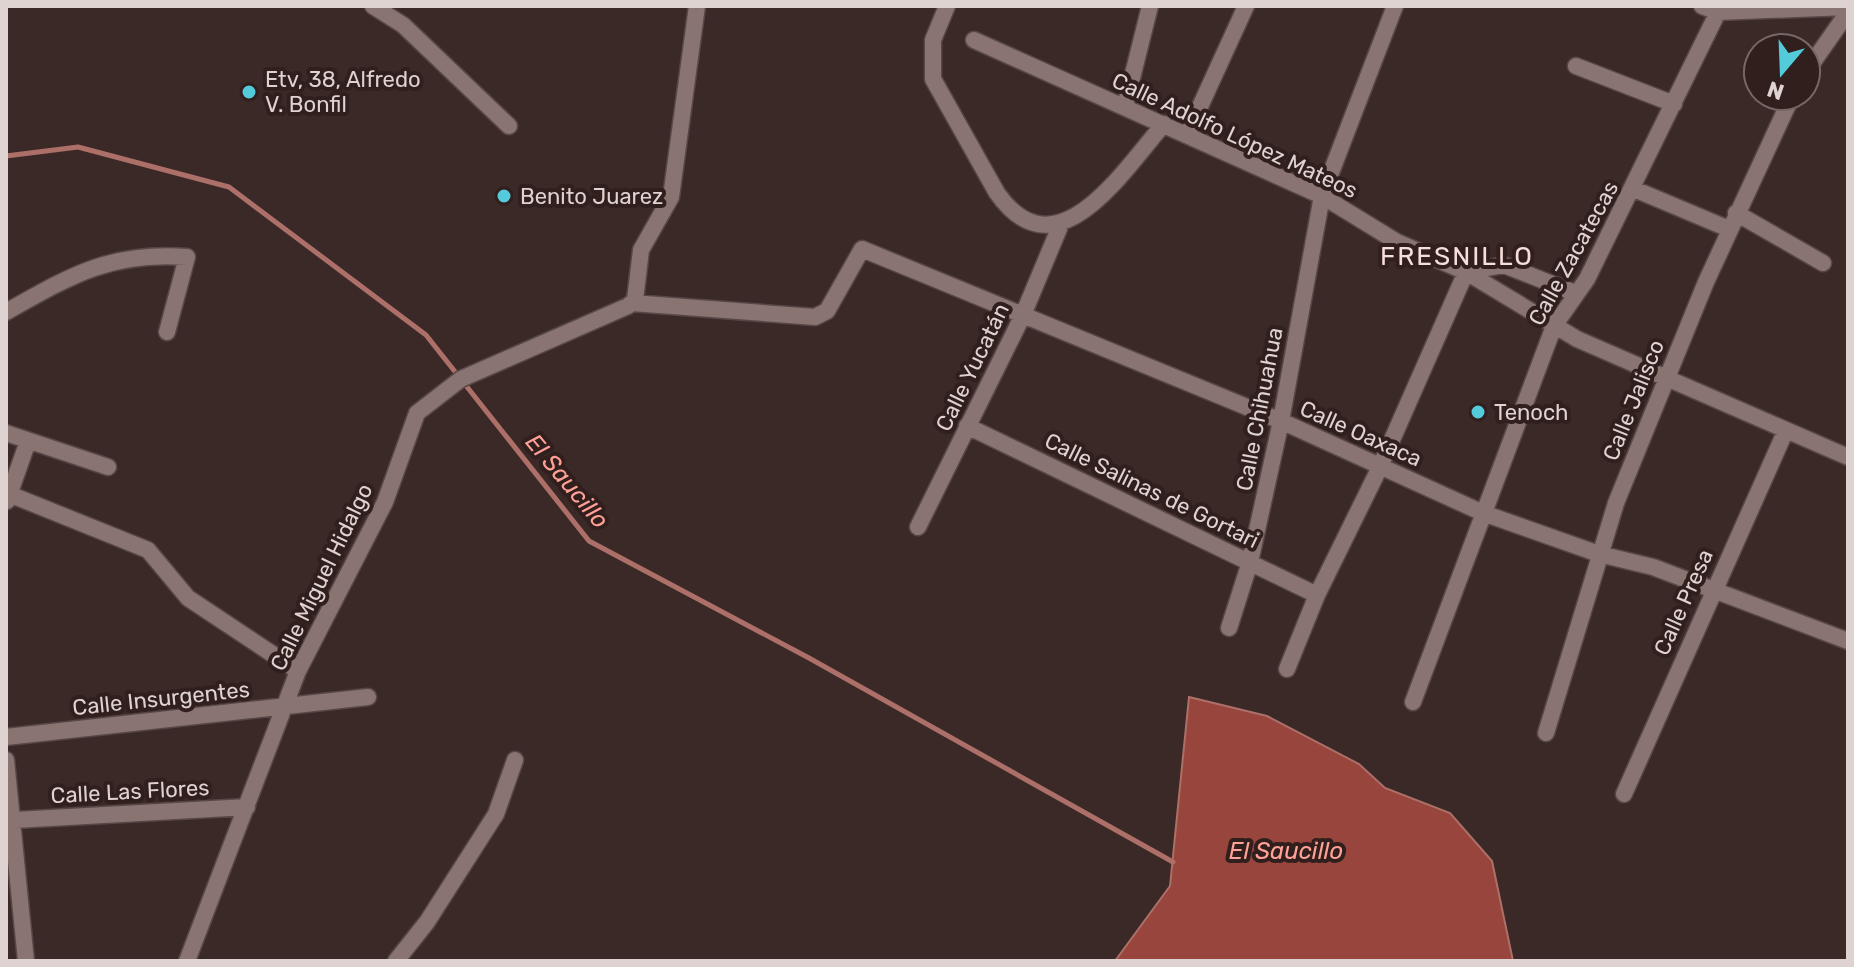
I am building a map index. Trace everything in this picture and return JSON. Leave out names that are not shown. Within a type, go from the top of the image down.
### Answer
[{"type":"street","points":[[373,6],[403,25],[509,126]]},
{"type":"street","points":[[632,303],[637,294],[641,250],[671,197],[697,6]]},
{"type":"street","points":[[947,6],[933,40],[930,63],[940,95],[1007,207],[1029,221],[1061,224],[1096,201],[1164,124]]},
{"type":"street","points":[[1125,106],[1150,6]]},
{"type":"street","points":[[1187,135],[1246,6]]},
{"type":"street","name":"Calle Chihuahua","points":[[1229,628],[1250,562],[1281,421],[1322,196],[1395,6]]},
{"type":"street","points":[[1710,9],[1848,9]]},
{"type":"street","name":"Calle Zacatecas","points":[[1413,702],[1554,326],[1587,279],[1634,189],[1674,104],[1710,9]]},
{"type":"street","points":[[1822,48],[1848,9]]},
{"type":"street","name":"Calle Adolfo López Mateos","points":[[974,40],[1322,196],[1397,242],[1466,272],[1554,326],[1848,457]]},
{"type":"street","points":[[1576,66],[1674,104]]},
{"type":"street","name":"Calle Jalisco","points":[[1546,733],[1599,554],[1666,377],[1733,221],[1784,112]]},
{"type":"street","points":[[1634,189],[1733,221],[1823,263]]},
{"type":"street","name":"Calle Yucatán","points":[[918,527],[1023,315],[1061,224]]},
{"type":"street","name":"Calle Oaxaca","points":[[632,303],[815,317],[827,311],[862,249],[1281,421],[1483,513],[1599,554],[1653,567],[1848,641]]},
{"type":"street","points":[[6,312],[68,277],[134,255],[187,257],[167,332]]},
{"type":"street","points":[[1287,669],[1317,595],[1380,467],[1466,272],[1504,265],[1575,293]]},
{"type":"street","name":"Calle Miguel Hidalgo","points":[[187,961],[298,671],[385,502],[417,413],[461,379],[632,303]]},
{"type":"street","name":"Calle Salinas de Gortari","points":[[967,426],[1317,595]]},
{"type":"street","name":"Calle Presa","points":[[1624,794],[1712,589],[1786,430]]},
{"type":"street","points":[[6,433],[108,467]]},
{"type":"street","points":[[28,441],[8,498],[148,550],[188,598],[298,671]]},
{"type":"street","name":"Calle Insurgentes","points":[[6,737],[368,697]]},
{"type":"street","points":[[6,760],[15,820],[26,961]]},
{"type":"street","points":[[396,961],[427,922],[496,814],[515,760]]},
{"type":"street","name":"Calle Las Flores","points":[[15,820],[247,807]]},
{"type":"water","name":"El Saucillo","points":[[1189,697],[1267,716],[1359,764],[1385,788],[1450,813],[1492,861],[1513,961],[1115,961],[1170,886]]},
{"type":"waterway","name":"El Saucillo","points":[[6,156],[78,147],[229,187],[426,335],[589,541],[809,658],[1173,862]]},
{"type":"place","name":"Etv, 38, Alfredo V. Bonfil","points":[[249,92]]},
{"type":"place","name":"Benito Juarez","points":[[504,196]]},
{"type":"place","name":"Tenoch","points":[[1478,412]]},
{"type":"district","name":"FRESNILLO","points":[[1457,256]]}]
